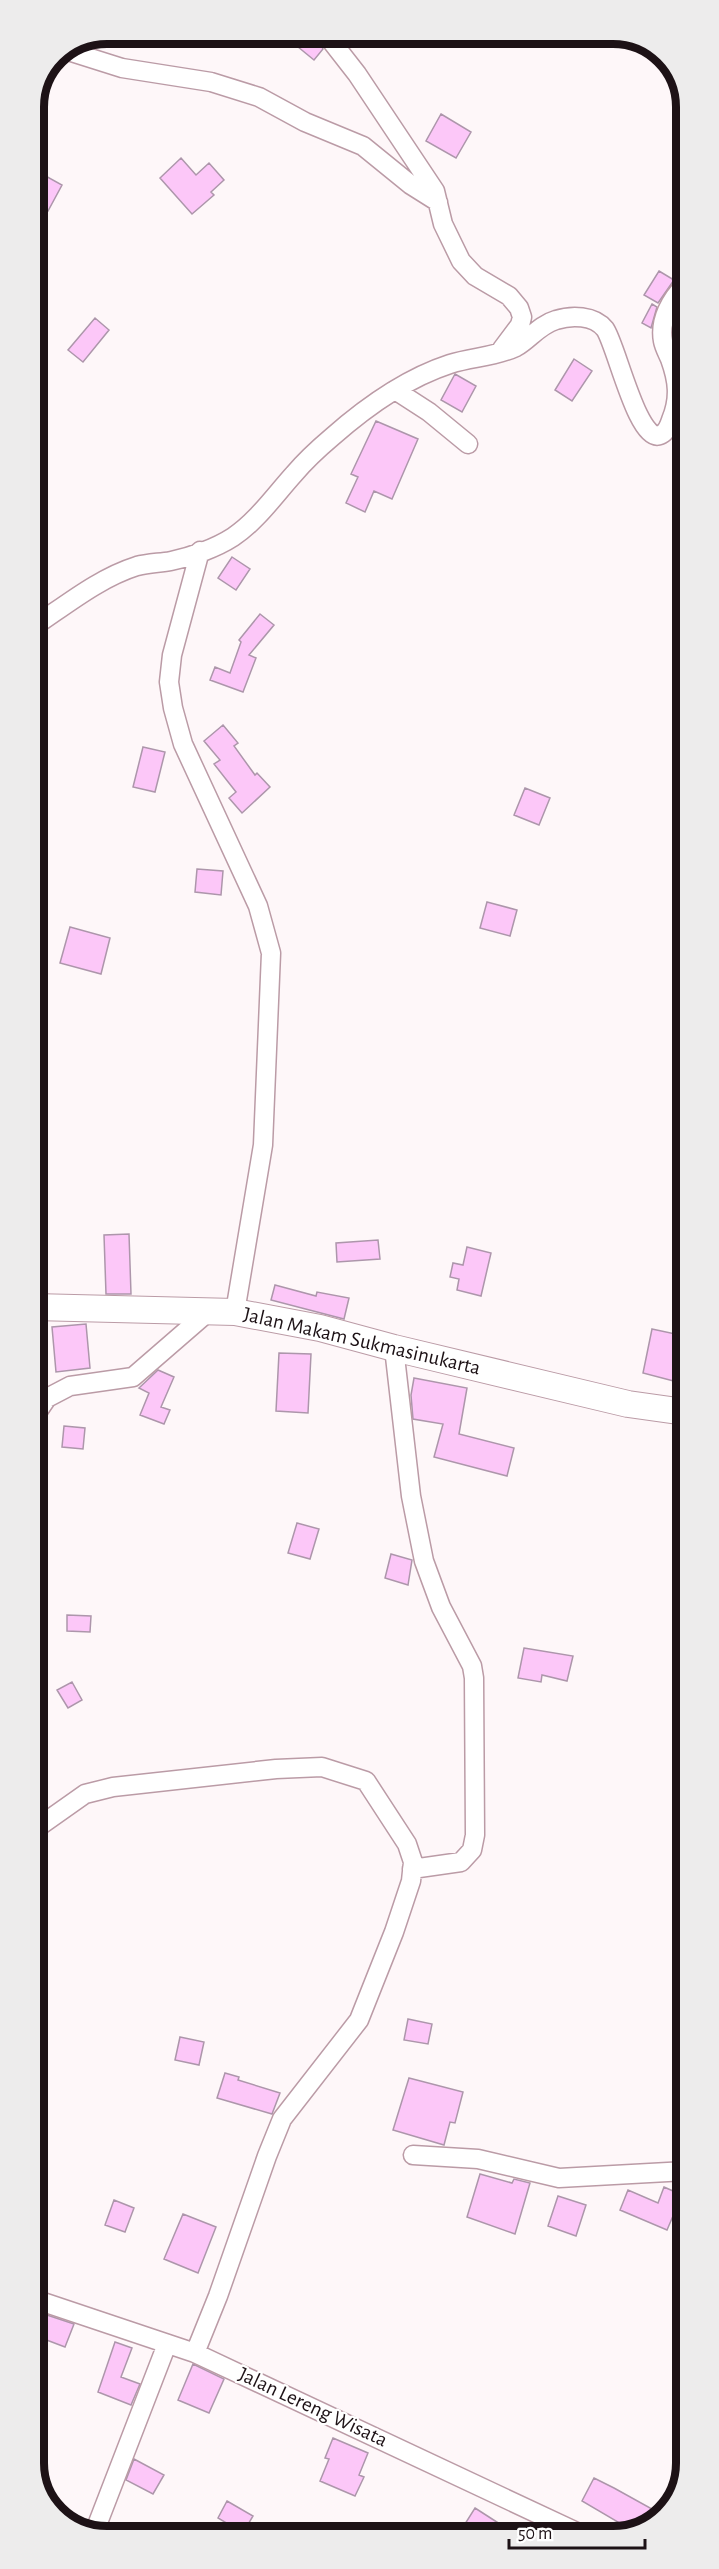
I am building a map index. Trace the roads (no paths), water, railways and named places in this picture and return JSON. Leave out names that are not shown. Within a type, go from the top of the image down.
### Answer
[{"type":"street","points":[[333,43],[357,74],[435,191],[443,224],[461,261],[475,276],[509,296],[519,308],[522,317],[520,325],[499,353]]},
{"type":"street","points":[[74,53],[122,68],[211,82],[259,97],[304,122],[363,146],[411,185],[438,202]]},
{"type":"street","points":[[676,294],[664,320],[663,341],[676,381]]},
{"type":"street","points":[[43,620],[95,586],[138,566],[173,561],[214,547],[235,536],[332,436],[395,390],[415,378],[451,363],[499,353],[518,346],[533,332],[555,320],[581,316],[604,327],[615,349],[632,402],[644,426],[650,433],[657,436],[662,435],[676,421]]},
{"type":"street","points":[[395,390],[429,412],[468,444]]},
{"type":"street","points":[[200,551],[172,655],[169,682],[173,708],[183,744],[258,906],[271,953],[263,1145],[235,1312]]},
{"type":"street","name":"Jalan Makam Sukmasinukarta","points":[[43,1306],[235,1312],[320,1328],[628,1404],[676,1411]]},
{"type":"street","points":[[43,1404],[47,1398],[70,1386],[133,1377],[208,1312]]},
{"type":"street","points":[[394,1348],[411,1496],[424,1561],[441,1607],[472,1666],[474,1678],[475,1835],[472,1850],[461,1862],[412,1869]]},
{"type":"street","points":[[43,1824],[85,1794],[113,1786],[276,1769],[322,1767],[366,1781],[407,1844],[413,1862],[411,1881],[394,1932],[359,2020],[282,2119],[195,2353]]},
{"type":"street","points":[[413,2155],[478,2159],[560,2178],[676,2172]]},
{"type":"street","name":"Jalan Lereng Wisata","points":[[43,2302],[195,2353],[564,2526]]},
{"type":"street","points":[[97,2524],[167,2344]]}]
